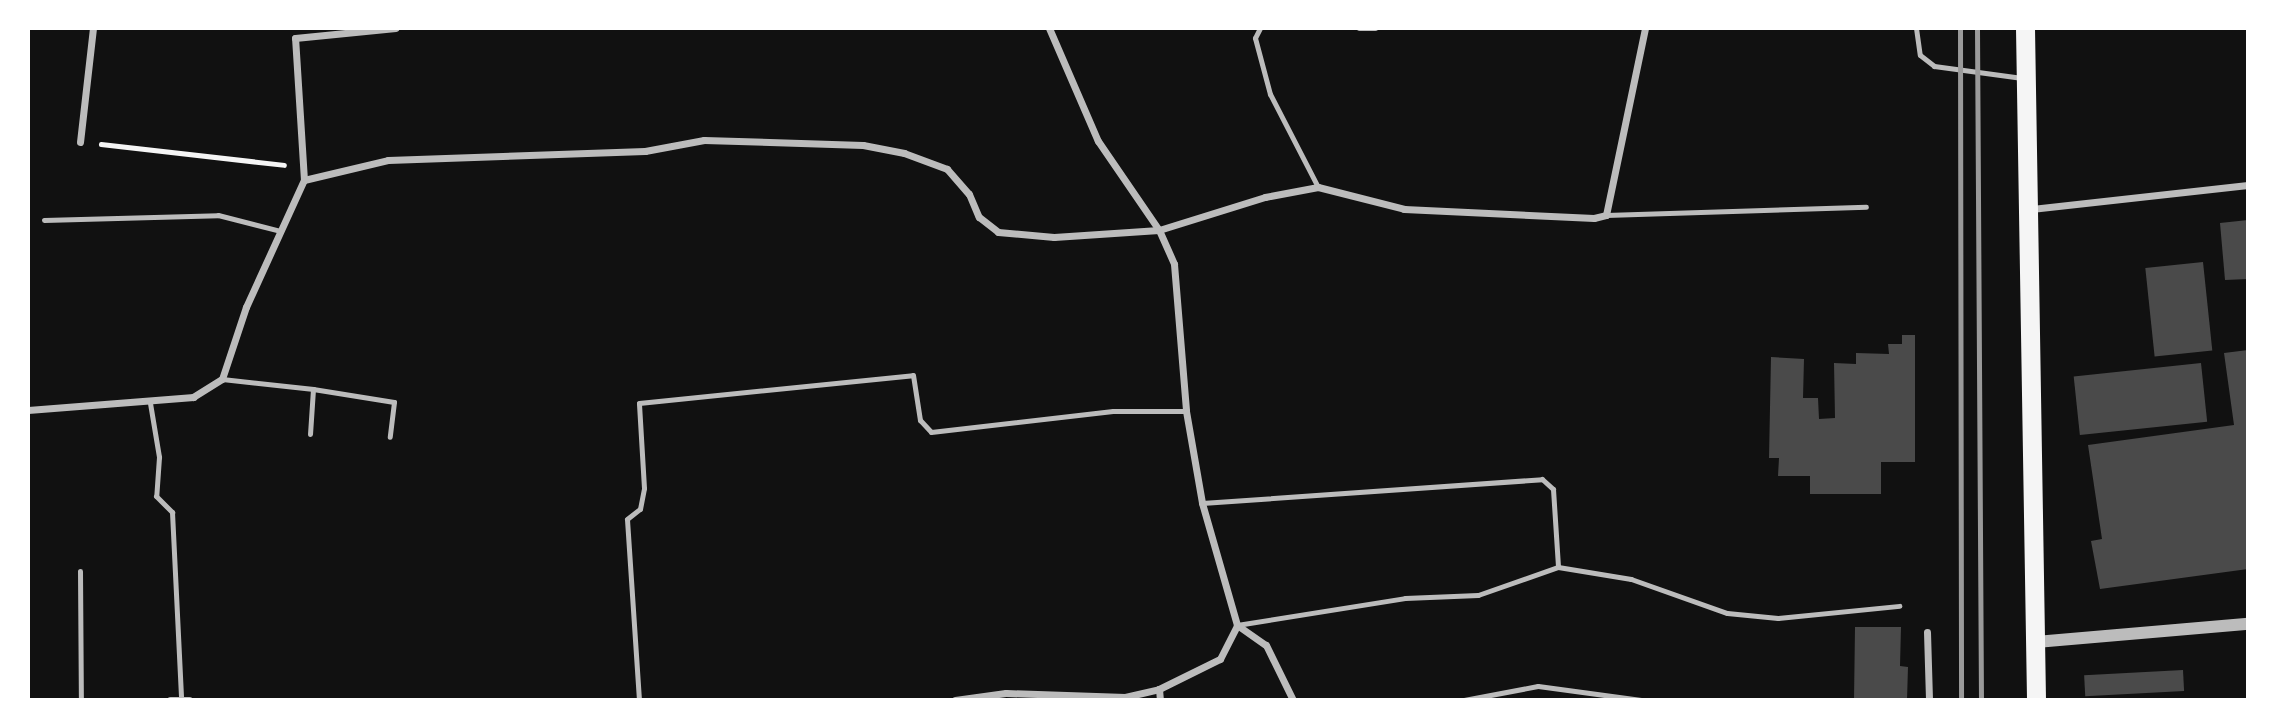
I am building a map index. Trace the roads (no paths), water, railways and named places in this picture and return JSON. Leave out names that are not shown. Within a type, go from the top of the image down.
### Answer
[{"type":"highway","points":[[2025,28],[2036,700]]},
{"type":"street","points":[[80,142],[93,28]]},
{"type":"street","points":[[28,410],[61,404],[150,402],[193,397],[222,379],[246,307],[304,180],[295,38],[396,28]]},
{"type":"street","points":[[1049,28],[1098,141],[1159,230],[1174,264],[1186,411],[1202,503],[1237,625],[1266,645],[1293,700]]},
{"type":"street","points":[[304,180],[387,160],[645,151],[704,140],[822,147],[863,145],[904,153],[947,169],[969,194],[979,217],[998,232],[1055,237],[1159,230],[1265,197],[1318,187],[1404,209],[1594,218],[1606,215],[1645,28]]},
{"type":"street","points":[[2026,209],[2248,186]]},
{"type":"street","points":[[2036,642],[2248,624]]},
{"type":"street","points":[[955,700],[1006,693],[1125,697],[1159,689],[1220,659],[1237,625]]},
{"type":"street","points":[[1927,632],[1929,700]]},
{"type":"street","points":[[1159,689],[1160,700]]},
{"type":"street","points":[[170,700],[189,700]]},
{"type":"lane","points":[[1260,28],[1255,38],[1270,94],[1318,187]]},
{"type":"lane","points":[[1359,28],[1375,28]]},
{"type":"lane","points":[[1916,28],[1920,55],[1934,66],[2025,78]]},
{"type":"lane","points":[[1606,215],[1866,207]]},
{"type":"lane","points":[[44,220],[218,215],[281,231]]},
{"type":"lane","points":[[639,700],[627,519],[640,509],[644,488],[639,403],[913,375],[920,420],[931,432],[1113,411],[1186,411]]},
{"type":"lane","points":[[222,379],[313,389],[394,402],[390,437]]},
{"type":"lane","points":[[310,434],[313,389]]},
{"type":"lane","points":[[150,402],[159,457],[156,496],[172,512],[181,699]]},
{"type":"lane","points":[[1202,503],[1542,479],[1553,489],[1558,567]]},
{"type":"lane","points":[[1237,625],[1405,598],[1478,595],[1558,567],[1631,579],[1727,613],[1778,618],[1899,606]]},
{"type":"lane","points":[[80,570],[81,700]]},
{"type":"lane","points":[[1464,700],[1538,686],[1641,700]]},
{"type":"railway","points":[[1960,28],[1961,700]]},
{"type":"railway","points":[[1977,28],[1981,700]]}]
